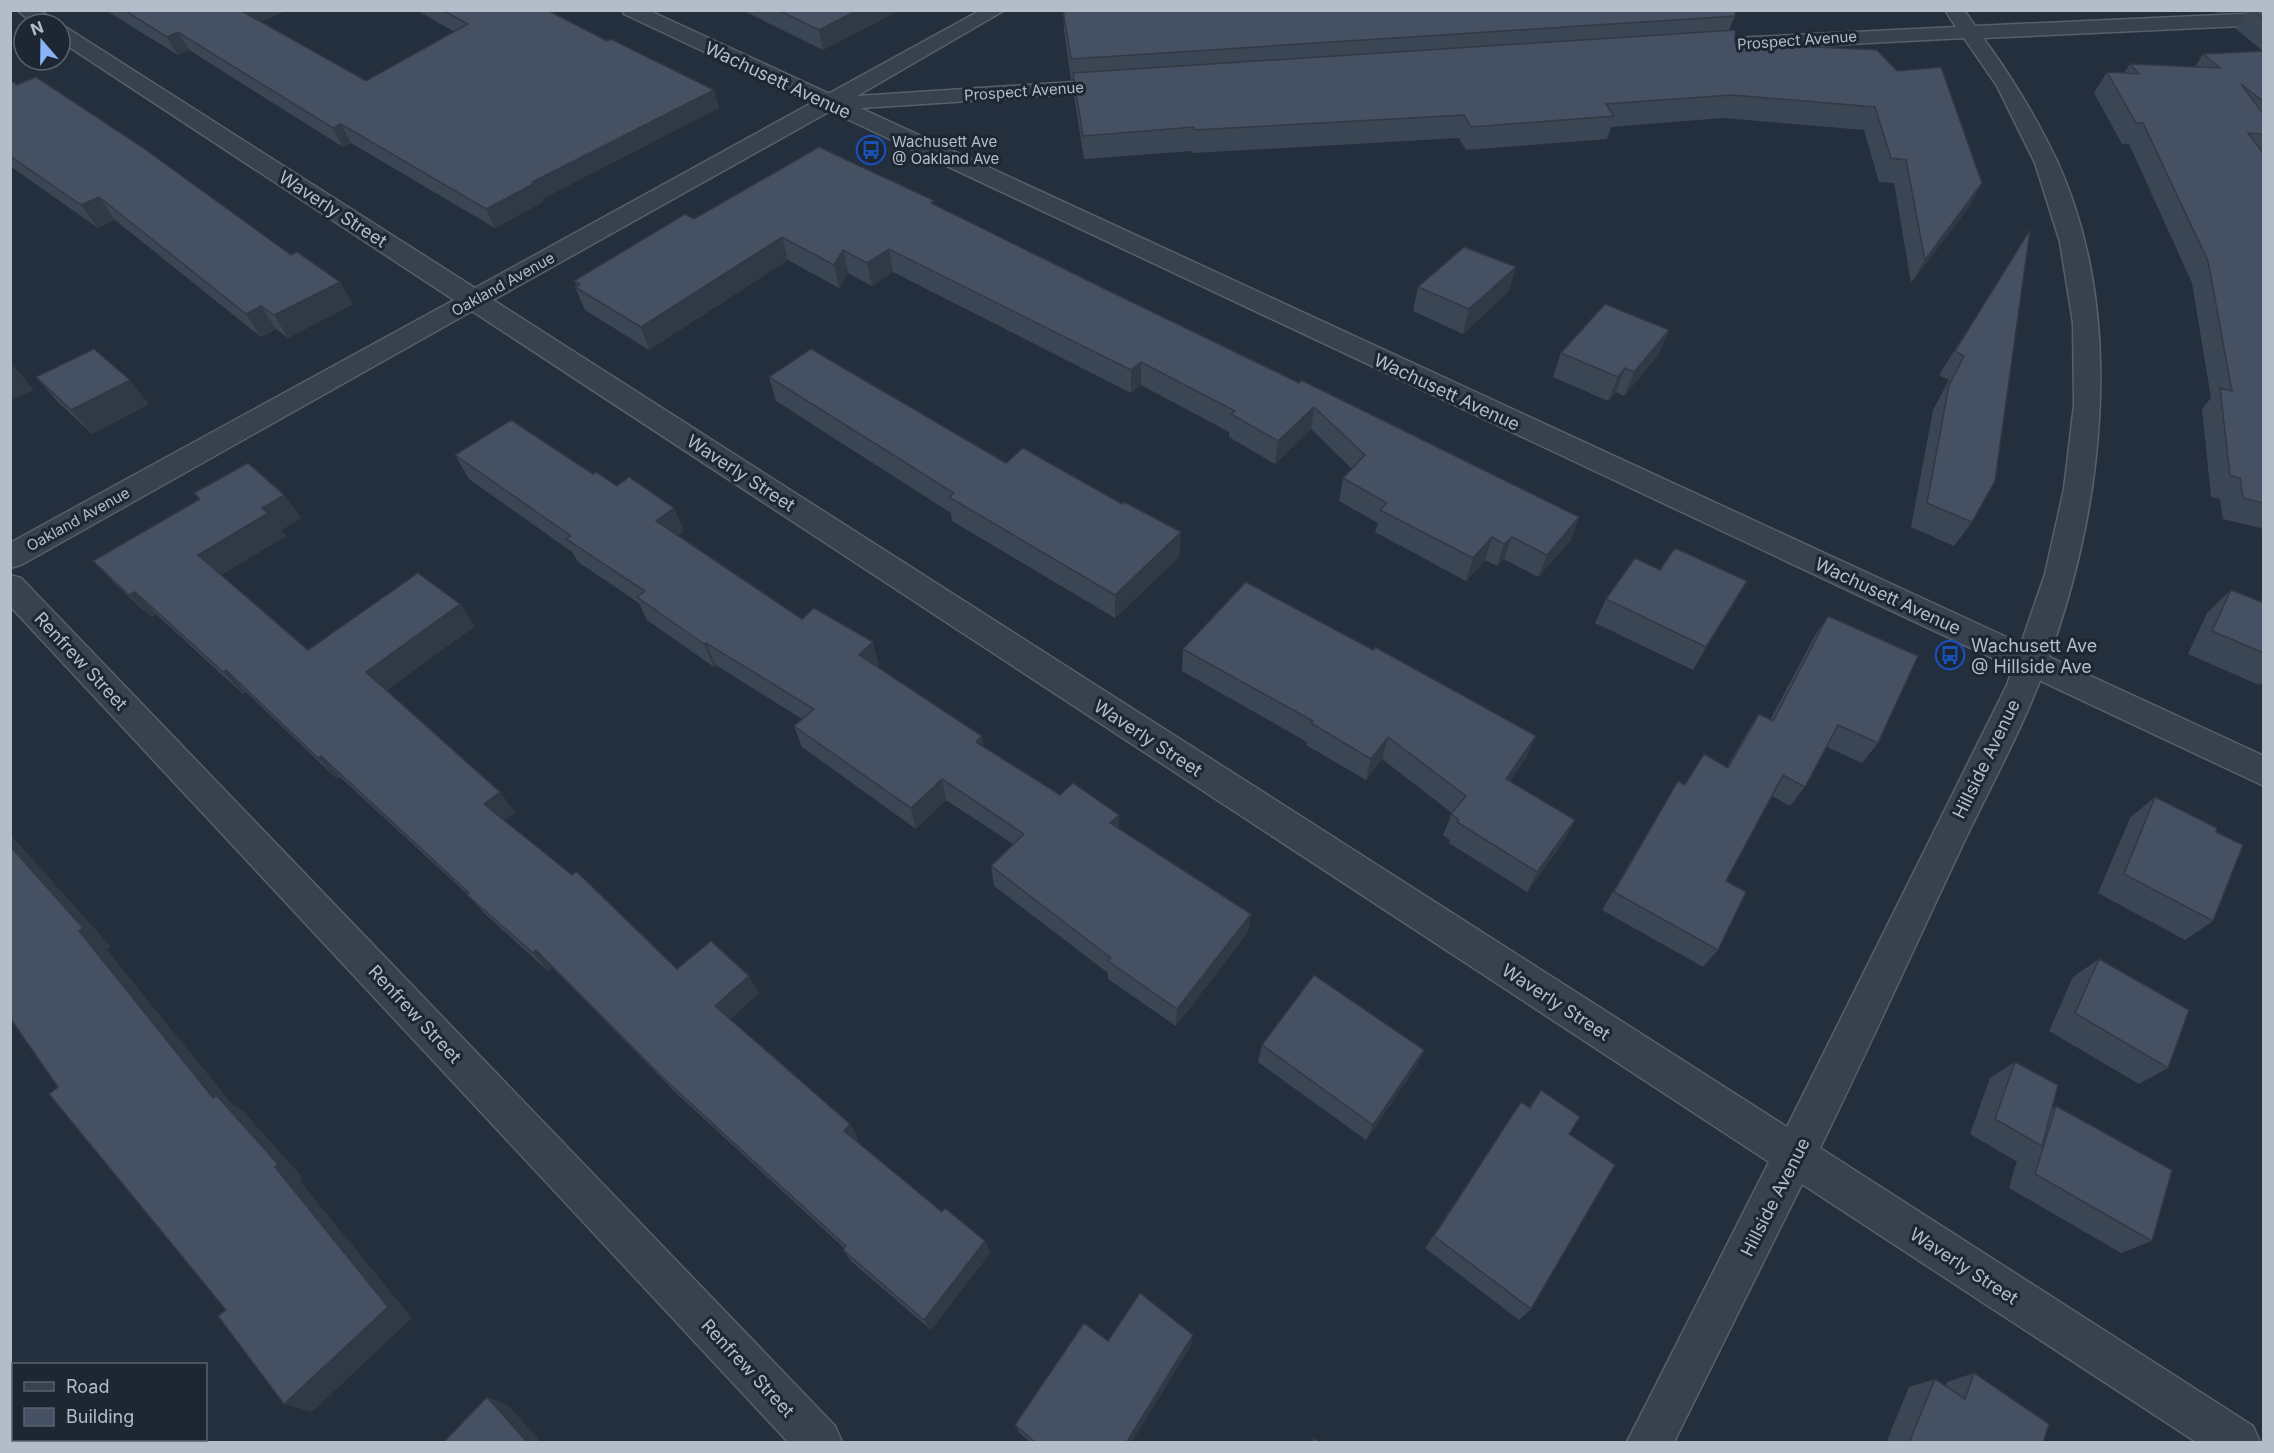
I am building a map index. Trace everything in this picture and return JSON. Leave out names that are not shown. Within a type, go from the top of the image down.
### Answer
[{"type":"street","name":"Wachusett Avenue","points":[[631,10],[827,104],[2264,772]]},
{"type":"street","name":"Oakland Avenue","points":[[10,557],[996,10]]},
{"type":"street","name":"Prospect Avenue","points":[[1672,48],[1838,37],[1962,21],[2264,19]]},
{"type":"street","name":"Hillside Avenue","points":[[1650,1443],[1796,1157],[2031,663],[2064,556],[2079,488],[2087,421],[2089,358],[2085,299],[2075,249],[2038,144],[1999,74],[1962,21]]},
{"type":"street","name":"Waverly Street","points":[[72,40],[2237,1443]]},
{"type":"street","name":"Prospect Avenue","points":[[827,104],[1137,83]]},
{"type":"street","name":"Renfrew Street","points":[[10,586],[819,1443]]},
{"type":"building","points":[[124,10],[240,10],[366,81],[468,24],[442,10],[547,10],[607,41],[611,39],[714,90],[532,182],[535,183],[486,209],[341,124],[333,128],[178,32],[167,37]]},
{"type":"building","points":[[778,10],[858,10],[819,30]]},
{"type":"building","points":[[1063,10],[1735,10],[1735,16],[1071,59]]},
{"type":"building","points":[[2253,10],[2264,10],[2264,19]]},
{"type":"building","points":[[1735,30],[1735,43],[1877,50],[1897,71],[1941,67],[1982,183],[1925,260],[1906,160],[1891,158],[1875,107],[1732,95],[1606,104],[1614,116],[1471,127],[1464,115],[1194,130],[1194,127],[1083,136],[1073,73]]},
{"type":"building","points":[[2264,51],[2264,102],[2241,84],[2264,115],[2264,134],[2248,133],[2264,154],[2264,503],[2243,498],[2240,478],[2230,475],[2220,388],[2232,391],[2208,261],[2143,123],[2136,123],[2107,72],[2139,74],[2130,64],[2220,68],[2203,54]]},
{"type":"building","points":[[36,77],[142,147],[291,255],[297,252],[340,282],[274,315],[261,306],[246,314],[99,197],[81,205],[10,156],[10,80],[17,85]]},
{"type":"building","points":[[819,147],[935,201],[931,203],[1105,289],[1299,383],[1301,380],[1579,517],[1547,555],[1512,537],[1504,544],[1492,537],[1473,558],[1380,510],[1387,503],[1343,478],[1365,455],[1314,407],[1278,441],[1231,414],[1235,411],[1141,362],[1131,370],[889,249],[867,263],[843,250],[834,265],[782,237],[641,327],[575,287],[580,284],[574,281],[685,214],[694,219]]},
{"type":"building","points":[[2030,230],[1995,481],[1972,522],[1927,503],[1949,385],[1964,356],[1955,351]]},
{"type":"building","points":[[1464,247],[1516,267],[1469,309],[1418,287]]},
{"type":"building","points":[[1605,304],[1669,330],[1634,372],[1625,368],[1618,377],[1561,353]]},
{"type":"building","points":[[94,349],[130,380],[71,410],[36,377]]},
{"type":"building","points":[[811,349],[1006,463],[1023,448],[1122,504],[1124,502],[1181,532],[1115,595],[949,497],[954,493],[769,377]]},
{"type":"building","points":[[511,420],[593,474],[596,472],[617,486],[629,477],[674,508],[656,521],[802,619],[814,608],[873,642],[859,655],[982,736],[976,742],[1060,795],[1073,783],[1119,815],[1110,823],[1251,914],[1177,1009],[1108,961],[1111,958],[991,866],[1024,834],[942,779],[911,808],[794,726],[814,709],[706,643],[704,644],[637,597],[645,591],[566,539],[571,536],[455,455]]},
{"type":"building","points":[[248,463],[284,495],[262,508],[268,513],[198,555],[308,650],[418,573],[460,604],[366,672],[500,792],[484,804],[572,875],[576,871],[677,969],[711,941],[749,976],[715,1006],[850,1124],[844,1131],[942,1212],[945,1208],[985,1241],[924,1320],[843,1250],[846,1246],[661,1076],[536,950],[533,953],[467,895],[469,893],[321,756],[318,758],[226,670],[223,672],[135,592],[129,595],[93,561],[200,499],[194,493]]},
{"type":"building","points":[[1675,548],[1747,581],[1706,647],[1606,599],[1635,558],[1660,570]]},
{"type":"building","points":[[1246,582],[1373,650],[1375,647],[1536,736],[1506,779],[1575,820],[1537,872],[1457,822],[1459,820],[1451,814],[1466,796],[1388,737],[1371,759],[1311,723],[1313,721],[1183,649]]},
{"type":"building","points":[[2231,590],[2264,603],[2264,653],[2212,631]]},
{"type":"building","points":[[1828,616],[1918,656],[1878,743],[1838,725],[1805,787],[1783,775],[1726,881],[1746,892],[1718,950],[1614,892],[1678,781],[1685,785],[1704,754],[1728,768],[1759,714],[1773,721]]},
{"type":"building","points":[[2155,797],[2217,828],[2216,832],[2243,845],[2213,921],[2124,874]]},
{"type":"building","points":[[10,846],[83,928],[79,931],[213,1098],[216,1095],[278,1164],[275,1167],[388,1307],[284,1404],[218,1316],[226,1310],[49,1094],[58,1087],[10,1018]]},
{"type":"building","points":[[2099,959],[2189,1010],[2168,1068],[2075,1013]]},
{"type":"building","points":[[1314,975],[1424,1050],[1373,1125],[1262,1045]]},
{"type":"building","points":[[2015,1062],[2058,1085],[2042,1146],[1995,1119]]},
{"type":"building","points":[[1541,1090],[1580,1117],[1569,1134],[1615,1165],[1531,1309],[1434,1236],[1521,1102],[1530,1108]]},
{"type":"building","points":[[2056,1106],[2172,1170],[2152,1241],[2035,1174]]},
{"type":"building","points":[[1140,1293],[1193,1335],[1126,1443],[1036,1443],[1015,1425],[1084,1323],[1108,1341]]},
{"type":"building","points":[[1974,1373],[2049,1424],[2043,1443],[1909,1443],[1935,1379],[1965,1399]]},
{"type":"building","points":[[487,1397],[528,1443],[443,1443]]},
{"type":"place","name":"Wachusett Ave @ Oakland Ave","points":[[871,150]]},
{"type":"place","name":"Wachusett Ave @ Hillside Ave","points":[[1950,655]]}]
